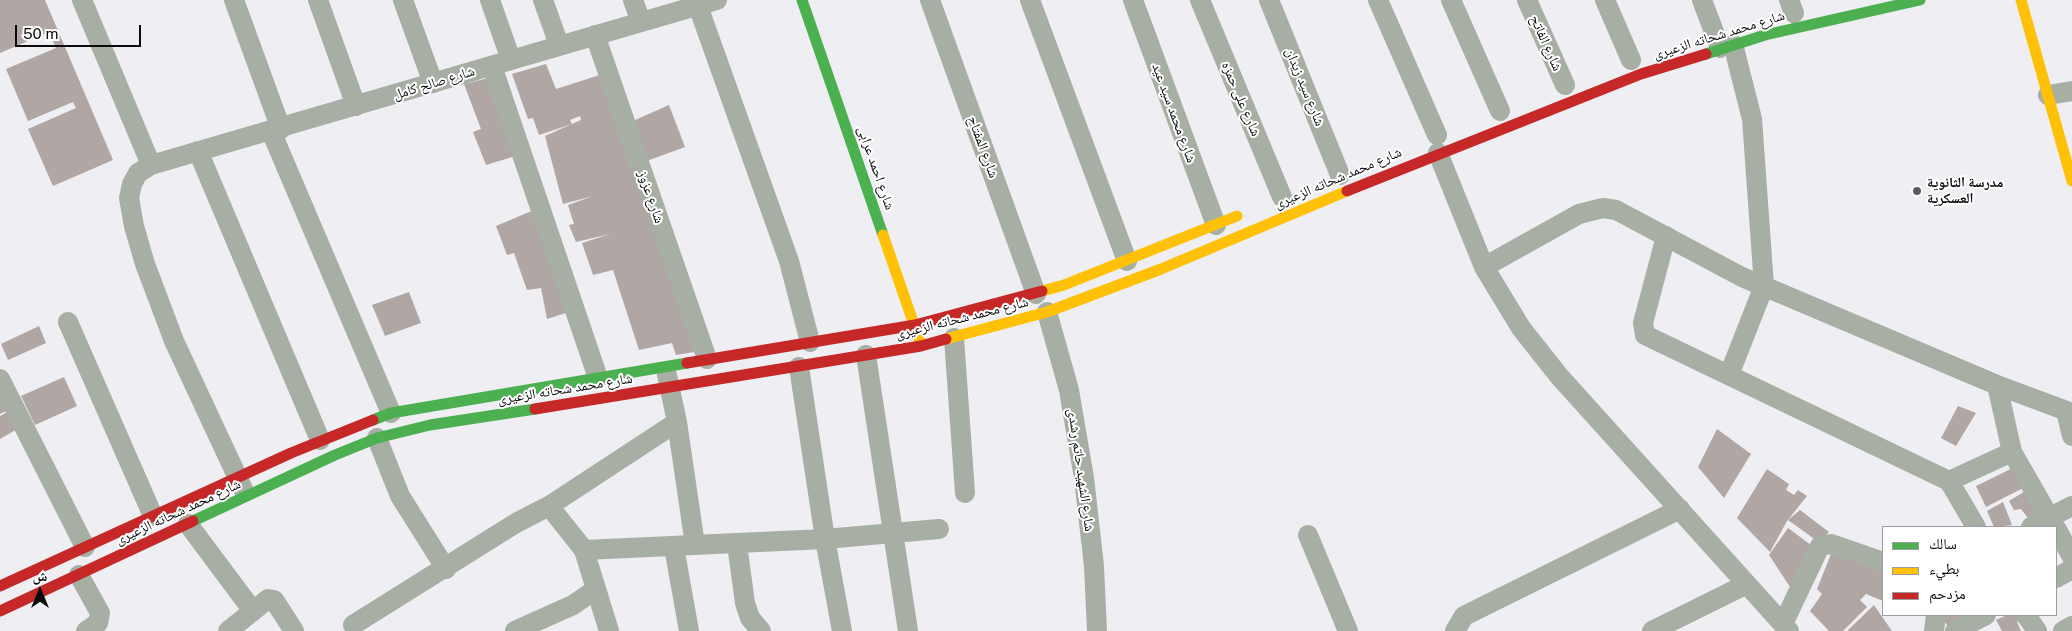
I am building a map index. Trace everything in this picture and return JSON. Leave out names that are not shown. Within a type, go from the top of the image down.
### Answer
[{"type":"street","points":[[82,0],[151,165],[138,172],[132,184],[130,198],[134,226],[145,264],[174,341],[247,497]]},
{"type":"street","points":[[234,0],[276,130],[391,412]]},
{"type":"street","points":[[318,0],[356,106]]},
{"type":"street","points":[[403,0],[433,83]]},
{"type":"street","points":[[490,0],[512,60]]},
{"type":"street","points":[[543,0],[559,46]]},
{"type":"street","points":[[633,0],[641,22]]},
{"type":"street","name":"شارع صالح كامل","points":[[151,165],[717,0]]},
{"type":"street","name":"شارع احمد عرابى","points":[[802,0],[921,346]]},
{"type":"street","name":"شارع المفتاح","points":[[930,0],[1036,294]]},
{"type":"street","points":[[1030,0],[1123,262],[1129,271],[1128,280],[1125,283]]},
{"type":"street","name":"شارع محمد سيد عيد","points":[[1133,0],[1216,225]]},
{"type":"street","name":"شارع على حمزه","points":[[1200,0],[1282,197]]},
{"type":"street","name":"شارع سيد زيدان","points":[[1269,0],[1340,175]]},
{"type":"street","points":[[1378,0],[1437,140],[1484,267],[1521,328],[1560,376],[1680,510],[1786,627],[1820,546],[1831,544],[1882,562]]},
{"type":"street","points":[[1451,0],[1500,111]]},
{"type":"street","name":"شارع الفاتح","points":[[1527,0],[1565,85]]},
{"type":"street","points":[[1605,0],[1631,60]]},
{"type":"street","points":[[1702,0],[1752,119],[1764,286],[1729,375]]},
{"type":"street","name":"شارع محمد شحاته الزعيرى","points":[[0,611],[335,455],[376,438],[430,425],[671,388],[921,346],[1048,312],[1161,269],[1437,140],[1641,74],[1720,39],[1896,3],[1920,0]]},
{"type":"street","points":[[2021,0],[2071,176]]},
{"type":"street","points":[[698,6],[789,261],[810,342]]},
{"type":"street","name":"شارع عزوز","points":[[595,35],[707,359]]},
{"type":"street","points":[[492,66],[598,378]]},
{"type":"street","points":[[2048,95],[2072,91]]},
{"type":"street","points":[[198,151],[320,440]]},
{"type":"street","points":[[1484,267],[1590,210],[1603,208],[1616,210],[1720,266],[1764,286],[1998,386],[2069,412],[2072,436]]},
{"type":"street","name":"شارع محمد شحاته الزعيرى","points":[[0,586],[320,440],[391,412],[915,325],[1036,294],[1153,251],[1249,211]]},
{"type":"street","points":[[1666,236],[1643,323],[1645,335],[1949,480],[1975,526]]},
{"type":"street","points":[[1153,251],[1150,254],[1149,262],[1151,266],[1161,269]]},
{"type":"street","name":"شارع الشهيد حاتم رشدى","points":[[1048,312],[1069,390],[1084,478],[1094,566],[1097,631]]},
{"type":"street","points":[[68,322],[154,516]]},
{"type":"street","points":[[954,338],[965,493]]},
{"type":"street","points":[[866,354],[908,631]]},
{"type":"street","points":[[664,366],[671,388],[677,422],[695,546]]},
{"type":"street","points":[[799,366],[825,539],[842,631]]},
{"type":"street","points":[[0,379],[85,547]]},
{"type":"street","points":[[1998,386],[2012,452],[2053,524]]},
{"type":"street","points":[[353,625],[446,569],[516,523],[549,506],[677,422]]},
{"type":"street","points":[[376,438],[400,496],[446,569]]},
{"type":"street","points":[[1949,480],[2012,452]]},
{"type":"street","points":[[549,506],[584,550],[609,631]]},
{"type":"street","points":[[2038,526],[2053,524],[2072,506]]},
{"type":"street","points":[[1455,631],[1458,622],[1464,616],[1680,510]]},
{"type":"street","points":[[188,524],[253,611]]},
{"type":"street","points":[[584,550],[825,539],[940,529]]},
{"type":"street","points":[[2057,531],[2072,557]]},
{"type":"street","points":[[1308,535],[1348,631]]},
{"type":"street","points":[[738,544],[745,603],[750,618],[761,631]]},
{"type":"street","points":[[674,546],[689,631]]},
{"type":"street","points":[[2057,577],[2072,569]]},
{"type":"street","points":[[78,575],[100,613],[98,624],[86,631]]},
{"type":"street","points":[[1652,631],[1747,584]]},
{"type":"street","points":[[515,631],[573,604],[596,589]]},
{"type":"street","points":[[228,631],[268,599],[274,600],[294,631]]},
{"type":"street","points":[[1934,631],[1936,616]]},
{"type":"street","points":[[1955,631],[1984,616]]},
{"type":"street","points":[[2027,616],[2036,631]]},
{"type":"street","points":[[2063,631],[2072,626]]},
{"type":"building","points":[[0,0],[45,0],[113,160],[53,186],[28,129],[76,108],[73,102],[28,121],[6,69],[56,48],[49,32],[0,53]]},
{"type":"building","points":[[546,64],[556,89],[603,74],[701,351],[676,355],[672,343],[639,350],[613,270],[593,275],[582,243],[610,234],[576,242],[569,225],[574,224],[568,205],[593,196],[563,204],[545,136],[572,124],[539,135],[533,118],[528,119],[512,74]],"holes":[[[580,116],[581,120],[572,124],[570,120]]]},
{"type":"building","points":[[497,76],[522,154],[486,165],[473,132],[481,129],[464,84]]},
{"type":"building","points":[[669,105],[685,147],[644,162],[626,124]]},
{"type":"building","points":[[534,210],[544,241],[547,240],[575,310],[547,319],[541,288],[527,290],[514,253],[507,255],[496,226]]},
{"type":"building","points":[[409,292],[421,323],[385,336],[372,305]]},
{"type":"building","points":[[39,326],[46,343],[8,360],[1,344]]},
{"type":"building","points":[[64,377],[77,406],[35,425],[21,396]]},
{"type":"building","points":[[0,398],[10,409],[0,414]]},
{"type":"building","points":[[1958,406],[1976,413],[1956,446],[1941,438]]},
{"type":"building","points":[[9,411],[19,428],[0,439],[0,416]]},
{"type":"building","points":[[1717,429],[1751,454],[1724,498],[1698,467]]},
{"type":"building","points":[[2019,465],[2029,485],[1986,507],[1976,486]]},
{"type":"building","points":[[1767,469],[1789,484],[1786,490],[1794,495],[1798,490],[1807,496],[1787,521],[1770,552],[1737,518]]},
{"type":"building","points":[[2037,484],[2050,508],[2028,518],[2021,509],[2014,510],[2009,501]]},
{"type":"building","points":[[2003,502],[2012,525],[1994,526],[1987,511]]},
{"type":"building","points":[[1800,510],[1829,532],[1820,543],[1788,520]]},
{"type":"building","points":[[1788,528],[1815,548],[1794,593],[1769,555]]},
{"type":"building","points":[[1831,554],[1882,570],[1882,601],[1866,594],[1860,600],[1867,607],[1843,631],[1829,631],[1810,611],[1822,594],[1817,589]]},
{"type":"building","points":[[1874,605],[1892,631],[1847,631],[1870,609]]},
{"type":"building","points":[[1942,616],[1976,616],[1948,627]]},
{"type":"building","points":[[2005,616],[2021,616],[2022,618],[2017,622],[2021,631],[2002,631],[1996,620]]},
{"type":"traffic: fast","points":[[802,0],[883,235]]},
{"type":"traffic: fast","points":[[1706,54],[1765,35],[1920,0]]},
{"type":"traffic: fast","points":[[373,420],[391,413],[687,363]]},
{"type":"traffic: fast","points":[[193,521],[335,455],[377,438],[430,425],[535,409]]},
{"type":"traffic: slow","points":[[2021,0],[2072,181]]},
{"type":"traffic: slow","points":[[946,339],[1047,312],[1161,269],[1347,191]]},
{"type":"traffic: slow","points":[[1042,291],[1064,285],[1237,216]]},
{"type":"traffic: slow","points":[[883,235],[920,342]]},
{"type":"traffic: jam","points":[[1347,191],[1641,74],[1706,54]]},
{"type":"traffic: jam","points":[[687,363],[915,325],[1042,291]]},
{"type":"traffic: jam","points":[[535,409],[921,346],[946,339]]},
{"type":"traffic: jam","points":[[0,586],[291,453],[373,420]]},
{"type":"traffic: jam","points":[[0,611],[193,521]]},
{"type":"place","name":"مدرسة الثانوية العسكرية","points":[[1917,191]]}]
